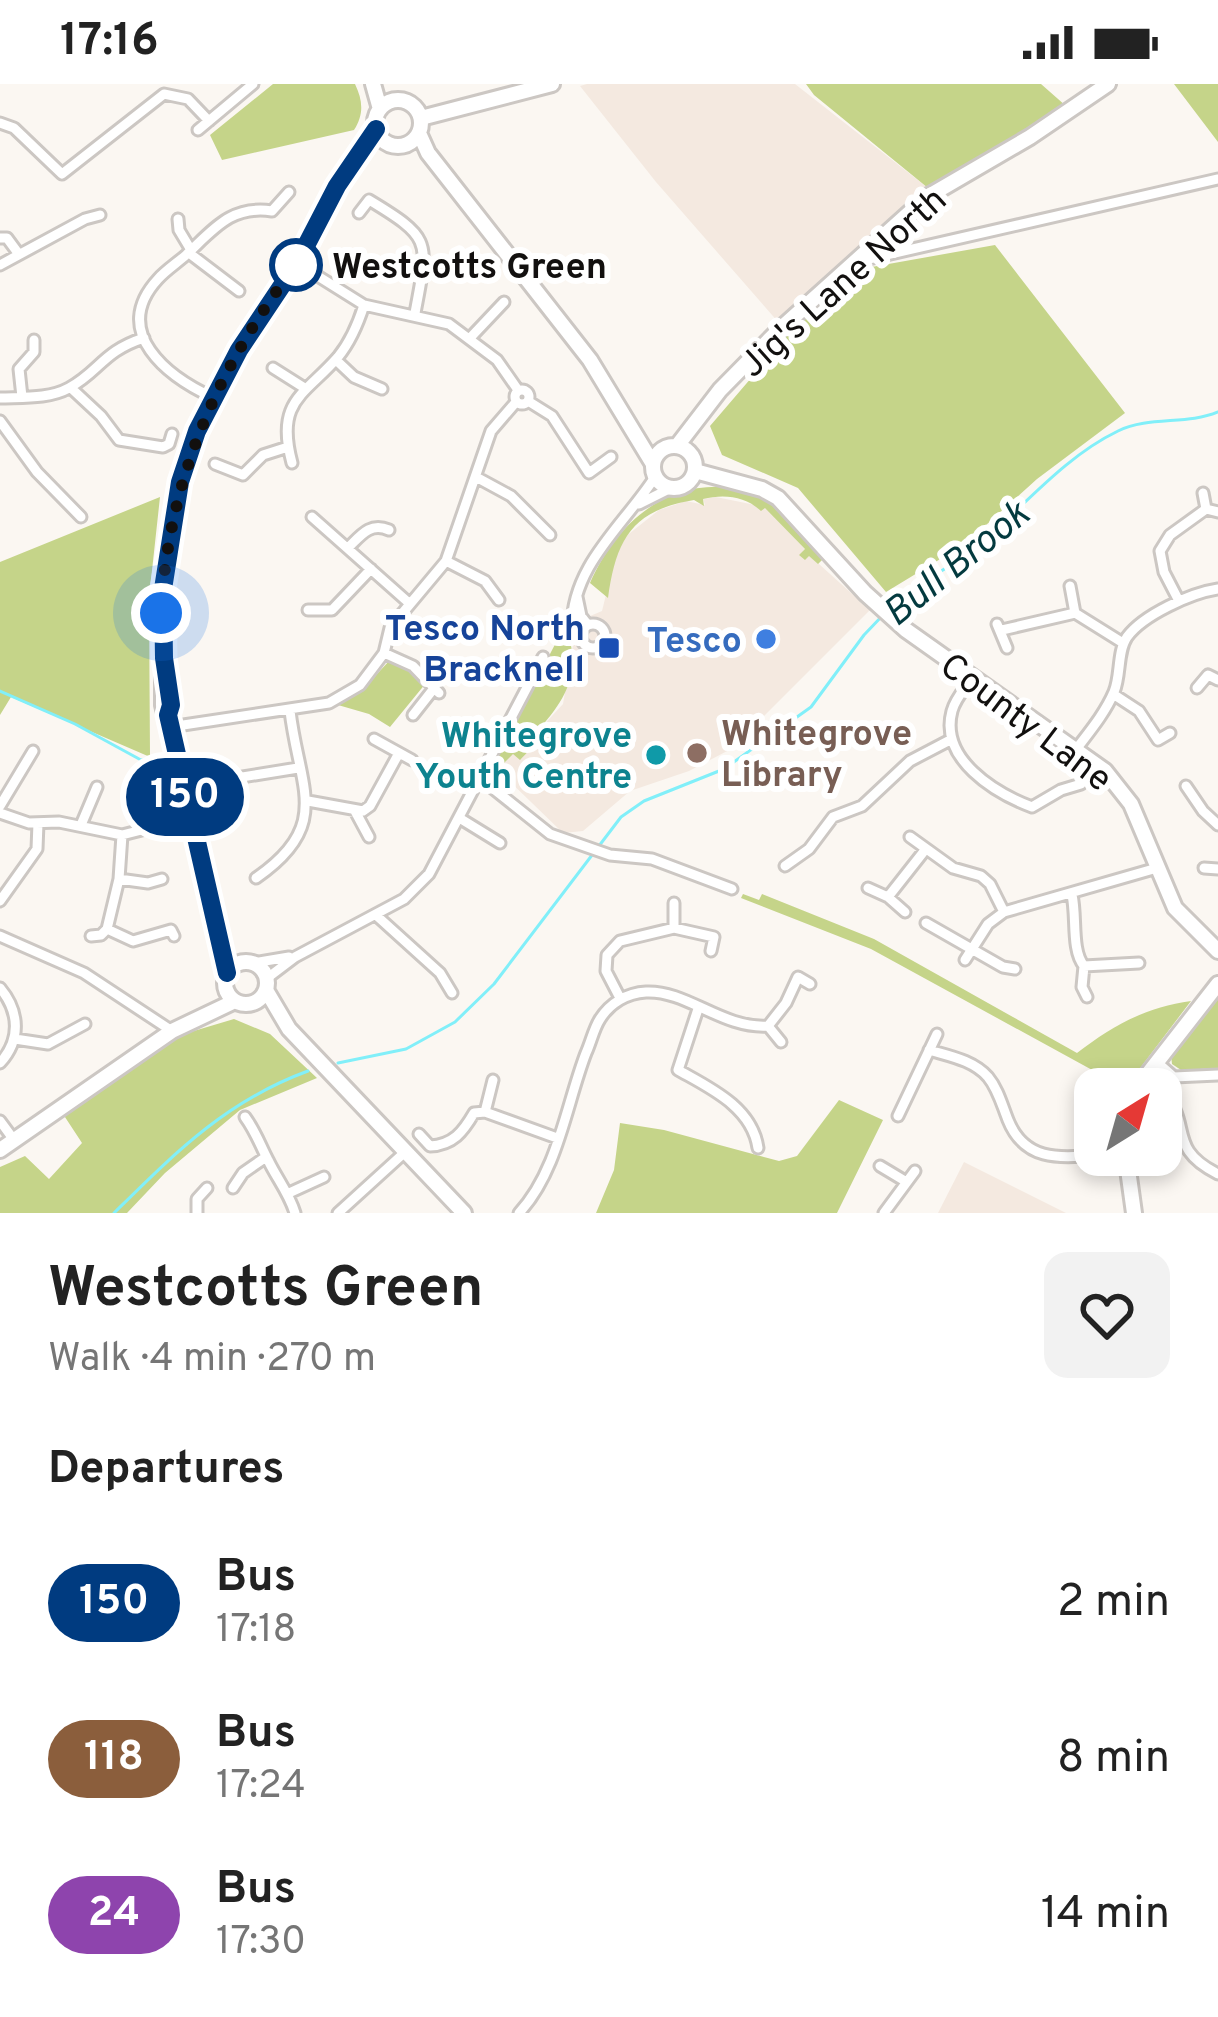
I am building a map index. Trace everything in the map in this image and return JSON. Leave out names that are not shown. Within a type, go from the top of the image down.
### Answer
[{"type":"street","points":[[198,130],[254,84]]},
{"type":"street","points":[[377,84],[415,106],[428,153],[590,360],[654,470],[671,488]]},
{"type":"street","points":[[289,1029],[241,1003],[226,980],[169,721],[163,589],[172,521],[190,451],[239,350],[376,129],[377,84]]},
{"type":"street","points":[[356,162],[396,144],[420,126],[550,84]]},
{"type":"street","name":"Jig's Lane North","points":[[654,470],[778,331],[927,197],[1030,137],[1108,84]]},
{"type":"street","points":[[0,124],[14,128],[62,174],[163,89],[188,99],[209,121]]},
{"type":"street","points":[[380,109],[401,100]]},
{"type":"street","points":[[376,129],[453,184]]},
{"type":"street","points":[[860,261],[1218,179]]},
{"type":"street","points":[[214,398],[165,370],[152,355],[141,316],[147,295],[157,279],[227,216],[248,209],[272,211],[289,192]]},
{"type":"street","points":[[359,213],[369,200],[411,225],[420,236],[425,257],[415,314]]},
{"type":"street","points":[[0,265],[100,215]]},
{"type":"street","points":[[178,220],[190,251],[239,291]]},
{"type":"street","points":[[0,238],[8,238],[18,254]]},
{"type":"street","points":[[297,263],[364,305],[449,324],[497,360],[521,398],[552,416],[589,473],[611,457]]},
{"type":"street","points":[[470,338],[504,302]]},
{"type":"street","points":[[292,464],[287,428],[303,387],[336,360],[354,334],[364,305]]},
{"type":"street","points":[[0,398],[42,397],[71,388],[120,346],[144,338]]},
{"type":"street","points":[[22,397],[19,369],[34,352],[34,340]]},
{"type":"street","points":[[336,360],[354,377],[382,389]]},
{"type":"street","points":[[273,368],[303,387]]},
{"type":"street","points":[[71,388],[118,440],[164,447],[172,434]]},
{"type":"street","points":[[169,721],[290,711],[344,697],[360,686],[383,653],[390,628],[446,561],[491,431],[521,398]]},
{"type":"street","name":"Jig's Lane North","points":[[692,471],[707,411]]},
{"type":"street","points":[[0,421],[37,472],[81,517]]},
{"type":"street","points":[[630,511],[692,471],[671,447],[634,433]]},
{"type":"street","points":[[215,464],[243,475],[263,455],[288,447]]},
{"type":"street","points":[[577,597],[588,625],[602,628],[603,643],[591,647],[572,627],[577,597],[604,541],[630,511],[654,470]]},
{"type":"street","name":"County Lane","points":[[692,471],[762,489],[792,509],[876,603],[911,634],[1105,771],[1131,804],[1175,908],[1218,951]]},
{"type":"street","points":[[476,477],[511,496],[550,535]]},
{"type":"street","points":[[1179,601],[1158,557],[1169,535],[1212,510],[1203,493]]},
{"type":"street","points":[[312,517],[409,604]]},
{"type":"street","points":[[348,548],[368,529],[389,530]]},
{"type":"street","points":[[446,561],[485,581],[499,601]]},
{"type":"street","points":[[308,610],[332,610],[371,568]]},
{"type":"street","points":[[1070,586],[1075,613]]},
{"type":"street","points":[[1077,748],[1113,694],[1123,643],[1179,601],[1218,590]]},
{"type":"street","points":[[1007,648],[999,627],[1075,613],[1123,643]]},
{"type":"street","points":[[581,635],[588,625]]},
{"type":"street","points":[[383,653],[413,666],[437,690],[413,715]]},
{"type":"street","points":[[0,1150],[172,1030],[197,1017],[258,1000],[266,985],[295,957],[404,899],[429,874],[543,657]]},
{"type":"street","points":[[1196,688],[1208,675],[1218,680]]},
{"type":"street","points":[[972,678],[952,707],[952,739],[969,767],[991,787],[1032,807]]},
{"type":"street","points":[[1113,694],[1139,711],[1161,744],[1170,733]]},
{"type":"street","points":[[256,878],[277,863],[308,818],[290,711]]},
{"type":"street","points":[[374,739],[412,760]]},
{"type":"street","points":[[785,866],[809,849],[833,817],[862,806],[910,760],[952,739]]},
{"type":"street","points":[[33,751],[0,809],[16,820],[81,825],[122,835],[190,818]]},
{"type":"street","points":[[308,801],[355,811],[370,806],[399,753]]},
{"type":"street","points":[[211,782],[298,768]]},
{"type":"street","points":[[481,779],[550,834],[652,860],[732,890]]},
{"type":"street","points":[[1032,807],[1081,784]]},
{"type":"street","points":[[1186,786],[1218,825]]},
{"type":"street","points":[[81,825],[97,787]]},
{"type":"street","points":[[1030,824],[1032,807]]},
{"type":"street","points":[[355,811],[369,837]]},
{"type":"street","points":[[460,819],[500,843]]},
{"type":"street","points":[[0,901],[37,849],[38,823]]},
{"type":"street","points":[[91,936],[107,929],[119,879],[122,835]]},
{"type":"street","points":[[910,838],[953,868],[981,876],[1004,912]]},
{"type":"street","points":[[888,896],[925,850]]},
{"type":"street","points":[[1204,868],[1218,867]]},
{"type":"street","points":[[969,955],[988,924],[1004,912],[1157,868]]},
{"type":"street","points":[[119,879],[159,884]]},
{"type":"street","points":[[868,888],[888,896],[905,912]]},
{"type":"street","points":[[1072,896],[1077,957],[1084,966],[1082,987],[1088,997]]},
{"type":"street","points":[[674,903],[674,928]]},
{"type":"street","points":[[377,916],[424,956],[452,992]]},
{"type":"street","points":[[156,919],[160,932]]},
{"type":"street","points":[[926,923],[969,955],[1015,969]]},
{"type":"street","points":[[217,926],[266,985],[289,1029],[464,1213]]},
{"type":"street","points":[[620,998],[606,971],[607,955],[620,941],[674,928],[714,937],[711,951]]},
{"type":"street","points":[[107,929],[133,941],[171,930],[173,936]]},
{"type":"street","points":[[0,936],[67,964],[172,1030]]},
{"type":"street","points":[[197,1017],[226,980],[249,962],[295,957]]},
{"type":"street","points":[[1084,966],[1139,963]]},
{"type":"street","points":[[519,1213],[547,1172],[600,1018],[620,998],[643,992],[669,994],[750,1027],[768,1026],[798,977],[810,984]]},
{"type":"street","points":[[1152,1068],[1218,983]]},
{"type":"street","points":[[0,988],[17,1023],[15,1039],[0,1063]]},
{"type":"street","points":[[698,1009],[678,1070],[719,1093],[739,1111],[757,1136],[758,1148]]},
{"type":"street","points":[[15,1039],[48,1044],[86,1024]]},
{"type":"street","points":[[768,1026],[781,1042]]},
{"type":"street","points":[[898,1116],[937,1034]]},
{"type":"street","points":[[928,1049],[970,1063],[986,1075],[1013,1131],[1028,1148],[1056,1159],[1074,1157]]},
{"type":"street","points":[[1156,1062],[1174,1077],[1218,1075]]},
{"type":"street","points":[[485,1112],[493,1081]]},
{"type":"street","points":[[419,1134],[430,1146],[444,1145],[459,1136],[474,1113],[485,1112],[556,1138]]},
{"type":"street","points":[[245,1117],[260,1136],[295,1213]]},
{"type":"street","points":[[0,1121],[14,1140]]},
{"type":"street","points":[[1182,1145],[1197,1163],[1218,1174]]},
{"type":"street","points":[[338,1213],[404,1153]]},
{"type":"street","points":[[232,1188],[243,1173],[266,1157]]},
{"type":"street","points":[[880,1166],[905,1181]]},
{"type":"street","points":[[884,1213],[915,1171]]},
{"type":"street","points":[[1129,1176],[1135,1213]]},
{"type":"street","points":[[289,1193],[324,1177]]},
{"type":"street","points":[[197,1213],[197,1199],[207,1188]]},
{"type":"shaded area","points":[[795,84],[928,188],[779,323],[656,182],[580,86]]},
{"type":"shaded area","points":[[716,497],[765,507],[805,549],[800,555],[809,555],[870,610],[731,749],[689,771],[630,791],[583,831],[563,833],[498,770],[513,753],[521,759],[541,737],[537,732],[563,704],[573,645],[564,627],[602,611],[617,550],[625,537],[659,510],[686,501],[705,505],[703,499]]},
{"type":"shaded area","points":[[964,1162],[1066,1213],[938,1213]]},
{"type":"green space","points":[[273,84],[355,84],[361,107],[354,130],[222,160],[210,135]]},
{"type":"green space","points":[[806,84],[1041,84],[1066,106],[928,188]]},
{"type":"green space","points":[[1174,84],[1218,84],[1218,142]]},
{"type":"green space","points":[[995,245],[1125,413],[1037,479],[965,544],[886,592],[798,488],[722,455],[710,426],[800,321],[866,268]]},
{"type":"green space","points":[[734,488],[774,506],[825,557],[818,564],[809,556],[805,560],[799,555],[805,549],[765,508],[761,511],[734,498],[711,497],[703,499],[704,506],[694,500],[641,520],[622,545],[608,598],[590,583],[614,542],[646,510],[686,491]]},
{"type":"green space","points":[[160,497],[149,598],[150,757],[11,697],[0,715],[0,562]]},
{"type":"green space","points":[[564,627],[573,656],[569,683],[537,731],[542,737],[520,760],[513,754],[502,765],[495,760]]},
{"type":"green space","points":[[390,660],[411,669],[426,683],[390,727],[369,714],[338,705],[364,688]]},
{"type":"green space","points":[[743,894],[759,900],[762,894],[874,939],[1077,1053],[1130,1019],[1191,1001],[1140,1068],[1088,1068],[871,949],[741,898]]},
{"type":"green space","points":[[1218,993],[1218,1068],[1182,1070],[1172,1064],[1171,1055]]},
{"type":"green space","points":[[234,1019],[270,1034],[317,1078],[240,1110],[165,1173],[127,1213],[0,1213],[0,1167],[25,1156],[49,1179],[82,1143],[63,1114],[177,1036]]},
{"type":"green space","points":[[839,1100],[883,1120],[837,1213],[596,1213],[614,1170],[620,1123],[779,1161],[797,1156]]},
{"type":"waterway","name":"Bull Brook","points":[[890,607],[974,549],[1060,470],[1098,442],[1130,426],[1218,412]]},
{"type":"waterway","name":"Bull Brook","points":[[338,1063],[406,1049],[455,1022],[494,984],[621,817],[644,801],[724,769],[811,707],[884,614]]},
{"type":"waterway","points":[[0,691],[141,760],[157,757]]},
{"type":"waterway","name":"Bull Brook","points":[[114,1213],[227,1113],[308,1071]]},
{"type":"bus line","name":"150","points":[[227,973],[168,715],[171,705],[161,613],[172,521],[197,431],[222,382],[297,263],[337,186],[376,129]]},
{"type":"place","name":"Westcotts Green","points":[[296,265]]},
{"type":"place","name":"Tesco","points":[[766,639]]},
{"type":"place","name":"Tesco North Bracknell","points":[[609,648]]},
{"type":"place","name":"Whitegrove Library","points":[[697,753]]},
{"type":"place","name":"Whitegrove Youth Centre","points":[[656,755]]},
{"type":"route","points":[[161,613],[172,521],[197,431],[239,350],[296,265]]}]
